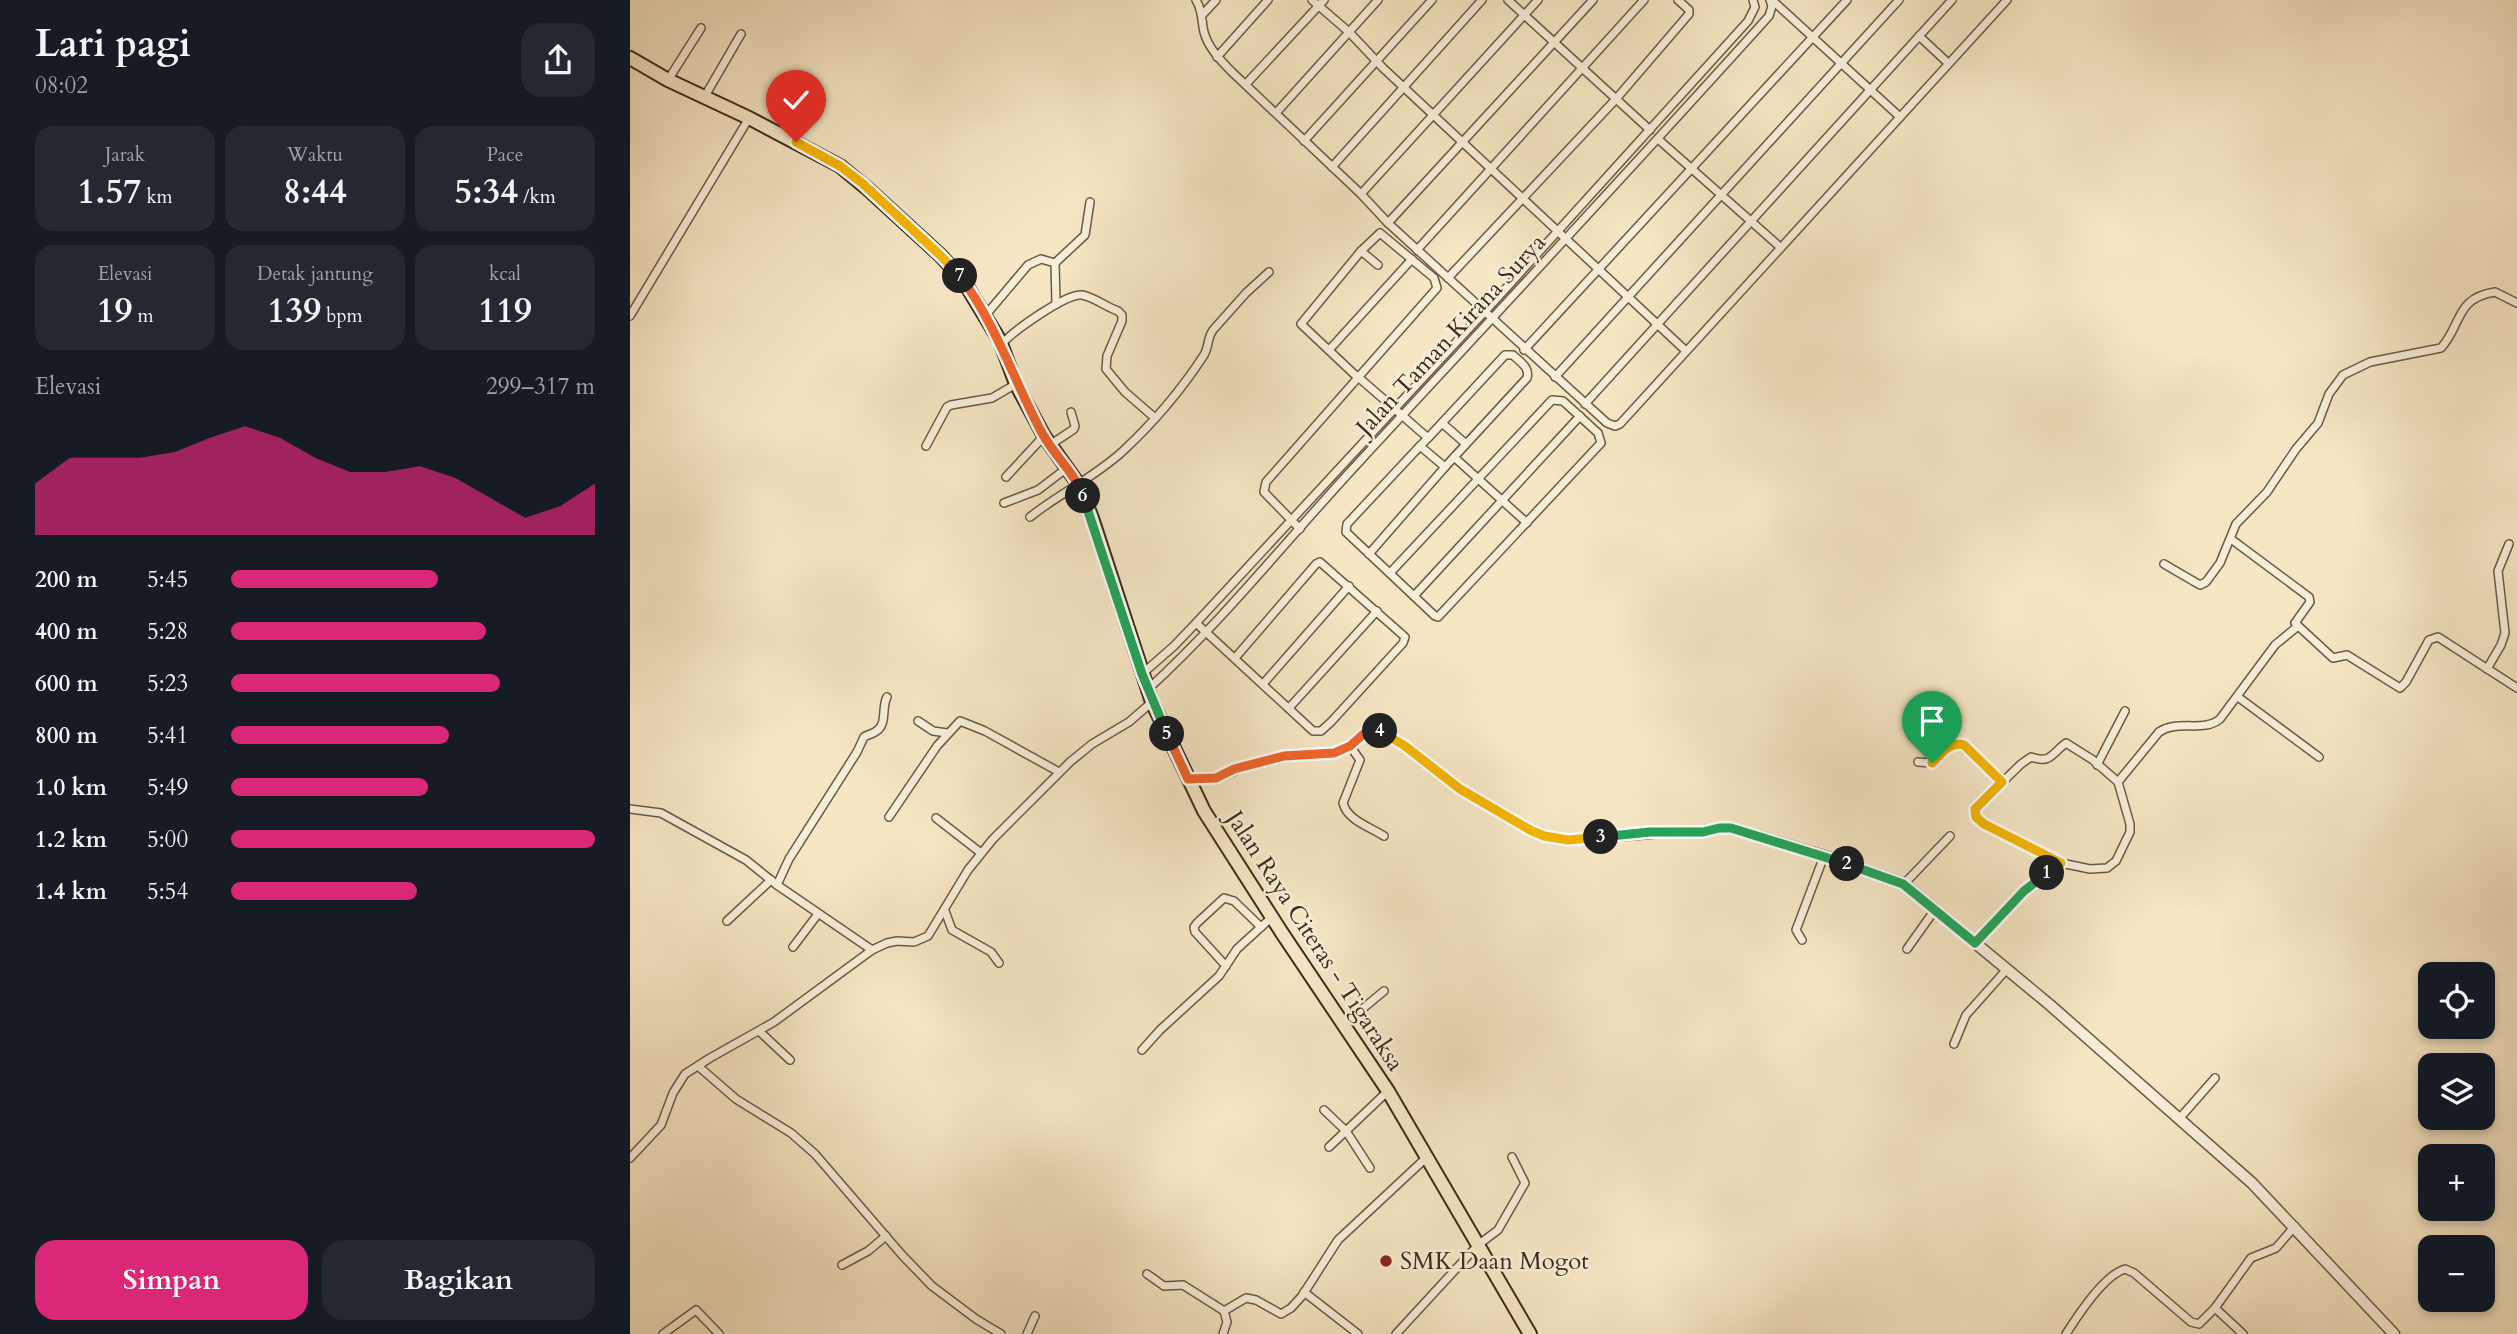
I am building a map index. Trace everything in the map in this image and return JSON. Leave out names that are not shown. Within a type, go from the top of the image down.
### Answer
[{"type":"main road","name":"Jalan Raya Citeras - Tigaraksa","points":[[630,58],[840,166],[862,183],[954,270],[1001,345],[1016,384],[1047,441],[1079,485],[1149,696],[1204,811],[1388,1091],[1530,1334]]},
{"type":"street","points":[[1196,0],[1203,14],[1204,32],[1217,57],[1524,350],[1606,423],[1615,426],[1620,424],[2007,0]]},
{"type":"street","points":[[1203,14],[1216,0]]},
{"type":"street","points":[[1217,57],[1268,0]]},
{"type":"street","points":[[1311,0],[1321,3],[1403,87],[1686,351]]},
{"type":"street","points":[[1276,113],[1378,0]]},
{"type":"street","points":[[1304,141],[1432,0]]},
{"type":"street","points":[[1332,167],[1482,0]]},
{"type":"street","points":[[1508,0],[1650,130]]},
{"type":"street","points":[[1361,194],[1538,0]]},
{"type":"street","points":[[1388,223],[1593,0]]},
{"type":"street","points":[[1417,250],[1644,0]]},
{"type":"street","points":[[1448,278],[1616,99],[1689,14],[1689,10],[1678,0]]},
{"type":"street","points":[[1771,0],[1899,117]]},
{"type":"street","name":"Jalan Taman Kirana Surya","points":[[630,1158],[661,1125],[680,1080],[698,1066],[800,1004],[854,960],[897,941],[914,942],[924,939],[932,932],[981,853],[1059,772],[1086,748],[1121,728],[1205,631],[1769,16],[1771,0]]},
{"type":"street","points":[[1524,350],[1847,0]]},
{"type":"street","points":[[1555,377],[1899,0]]},
{"type":"street","points":[[1585,404],[1952,0]]},
{"type":"street","points":[[1246,84],[1321,3]]},
{"type":"street","name":"Jalan Taman Kirana Surya","points":[[1142,674],[1196,623],[1485,312],[1748,21],[1754,4]]},
{"type":"street","points":[[668,79],[701,28]]},
{"type":"street","points":[[705,96],[741,34]]},
{"type":"street","points":[[1919,36],[1948,63]]},
{"type":"street","points":[[630,316],[749,118]]},
{"type":"street","points":[[1658,139],[1780,247]]},
{"type":"street","points":[[1056,303],[1055,263],[1085,235],[1090,202]]},
{"type":"street","points":[[1300,529],[1264,492],[1263,487],[1357,376],[1437,288],[1434,278],[1383,233],[1378,234],[1301,324],[1357,376],[1394,410],[1428,438]]},
{"type":"street","points":[[1361,251],[1378,265]]},
{"type":"street","points":[[985,316],[1028,265],[1041,259],[1055,263]]},
{"type":"street","points":[[1329,350],[1412,259]]},
{"type":"street","points":[[1030,517],[1079,485],[1124,450],[1155,418],[1205,353],[1213,330],[1269,272]]},
{"type":"street","points":[[2164,564],[2194,583],[2203,584],[2220,562],[2236,524],[2261,499],[2318,423],[2329,394],[2343,375],[2370,362],[2441,348],[2460,312],[2475,298],[2495,292],[2517,303]]},
{"type":"street","points":[[1001,345],[1017,329],[1069,297],[1083,295],[1120,312],[1122,321],[1107,356],[1106,369],[1125,392],[1155,418]]},
{"type":"street","points":[[1369,554],[1527,378],[1526,368],[1513,355],[1505,355],[1346,527],[1346,533],[1435,616],[1440,617],[1601,443],[1598,433],[1563,401],[1552,400],[1390,573]]},
{"type":"street","points":[[926,446],[943,411],[951,405],[992,398],[1016,384]]},
{"type":"street","points":[[1006,477],[1047,441],[1074,429],[1071,412]]},
{"type":"street","points":[[1414,596],[1580,416]]},
{"type":"street","points":[[1442,423],[1466,444]]},
{"type":"street","points":[[1420,446],[1445,467]]},
{"type":"street","points":[[1454,457],[1527,523]]},
{"type":"street","points":[[1004,503],[1038,490],[1067,468]]},
{"type":"street","points":[[2231,539],[2309,597],[2310,602],[2295,623],[2333,658],[2347,655],[2400,688],[2429,640],[2442,639],[2517,688]]},
{"type":"street","points":[[2487,669],[2505,633],[2498,571],[2509,544]]},
{"type":"street","points":[[1196,623],[1313,731],[1321,731],[1394,653],[1405,637],[1323,563],[1316,564],[1235,658]]},
{"type":"street","points":[[1263,684],[1349,586]]},
{"type":"street","points":[[1289,708],[1377,611]]},
{"type":"street","points":[[2118,782],[2159,732],[2172,725],[2214,724],[2238,697],[2275,645],[2298,626]]},
{"type":"street","points":[[727,921],[774,883],[864,737],[881,727],[887,697]]},
{"type":"street","points":[[2238,697],[2319,757]]},
{"type":"street","points":[[2097,765],[2125,711]]},
{"type":"street","points":[[918,721],[933,730],[947,733]]},
{"type":"street","points":[[889,817],[957,722],[962,721],[985,731],[1059,772]]},
{"type":"street","points":[[1188,779],[1216,778],[1234,769],[1284,756],[1334,753],[1350,746],[1368,730],[1381,731],[1405,746],[1460,789],[1530,830],[1557,839],[1577,840],[1731,828],[1824,856],[1903,884],[2007,969],[2252,1183],[2394,1334]]},
{"type":"street","points":[[2066,743],[2094,760],[2097,765],[2118,782],[2130,828],[2125,845],[2116,860],[2107,868],[2100,870],[2061,863],[1984,824],[1976,817],[1975,809],[2027,758],[2047,760],[2066,743]]},
{"type":"street","points":[[1918,762],[1932,763],[1950,746],[1960,744],[2002,782]]},
{"type":"street","points":[[1350,746],[1360,761],[1343,803],[1351,816],[1384,836]]},
{"type":"street","points":[[630,808],[661,813],[746,860],[774,883],[872,950]]},
{"type":"street","points":[[936,818],[981,853]]},
{"type":"street","points":[[1903,884],[1950,836]]},
{"type":"street","points":[[1802,940],[1796,930],[1824,856]]},
{"type":"street","points":[[1975,943],[2024,891],[2061,863]]},
{"type":"street","points":[[1226,966],[1195,932],[1197,923],[1224,898],[1234,901],[1261,927]]},
{"type":"street","points":[[945,910],[951,930],[991,952],[999,963]]},
{"type":"street","points":[[1907,949],[1934,911]]},
{"type":"street","points":[[793,947],[818,914]]},
{"type":"street","points":[[1142,1050],[1219,976],[1237,949],[1272,917]]},
{"type":"street","points":[[1954,1044],[1966,1015],[2007,969]]},
{"type":"street","points":[[1343,1025],[1384,991]]},
{"type":"street","points":[[759,1031],[790,1060]]},
{"type":"street","points":[[698,1066],[736,1099],[791,1133],[815,1154],[932,1286],[967,1313],[1001,1334]]},
{"type":"street","points":[[2179,1119],[2215,1078]]},
{"type":"street","points":[[1329,1147],[1388,1091]]},
{"type":"street","points":[[1324,1110],[1346,1131],[1370,1168]]},
{"type":"street","points":[[1224,1311],[1241,1300],[1251,1298],[1281,1314],[1292,1308],[1338,1240],[1427,1157]]},
{"type":"street","points":[[1396,1334],[1478,1245],[1501,1226],[1524,1187],[1524,1180],[1512,1157]]},
{"type":"street","points":[[2066,1334],[2080,1311],[2116,1272],[2122,1269],[2134,1273],[2196,1324],[2204,1321],[2251,1258],[2276,1248],[2295,1226]]},
{"type":"street","points":[[842,1265],[868,1251],[886,1236]]},
{"type":"street","points":[[1147,1274],[1164,1286],[1182,1286],[1224,1311],[1227,1322],[1223,1334]]},
{"type":"street","points":[[1304,1292],[1358,1334]]},
{"type":"street","points":[[2215,1308],[2243,1334]]},
{"type":"street","points":[[663,1334],[695,1310],[719,1334]]},
{"type":"street","points":[[1027,1334],[1035,1316]]},
{"type":"place","name":"SMK Daan Mogot","points":[[1386,1261]]},
{"type":"route","points":[[796,142],[840,166],[869,190],[941,256],[973,295],[1000,341],[1016,384],[1044,436],[1079,485],[1152,702],[1188,779],[1216,778],[1234,769],[1284,756],[1334,753],[1350,746],[1368,730],[1376,729],[1405,746],[1460,789],[1538,834],[1568,840],[1650,832],[1707,832],[1731,828],[1896,880],[1975,943],[2024,891],[2061,863],[1984,824],[1976,817],[1975,809],[2002,782],[1964,745],[1956,743],[1950,746],[1932,763]]}]
